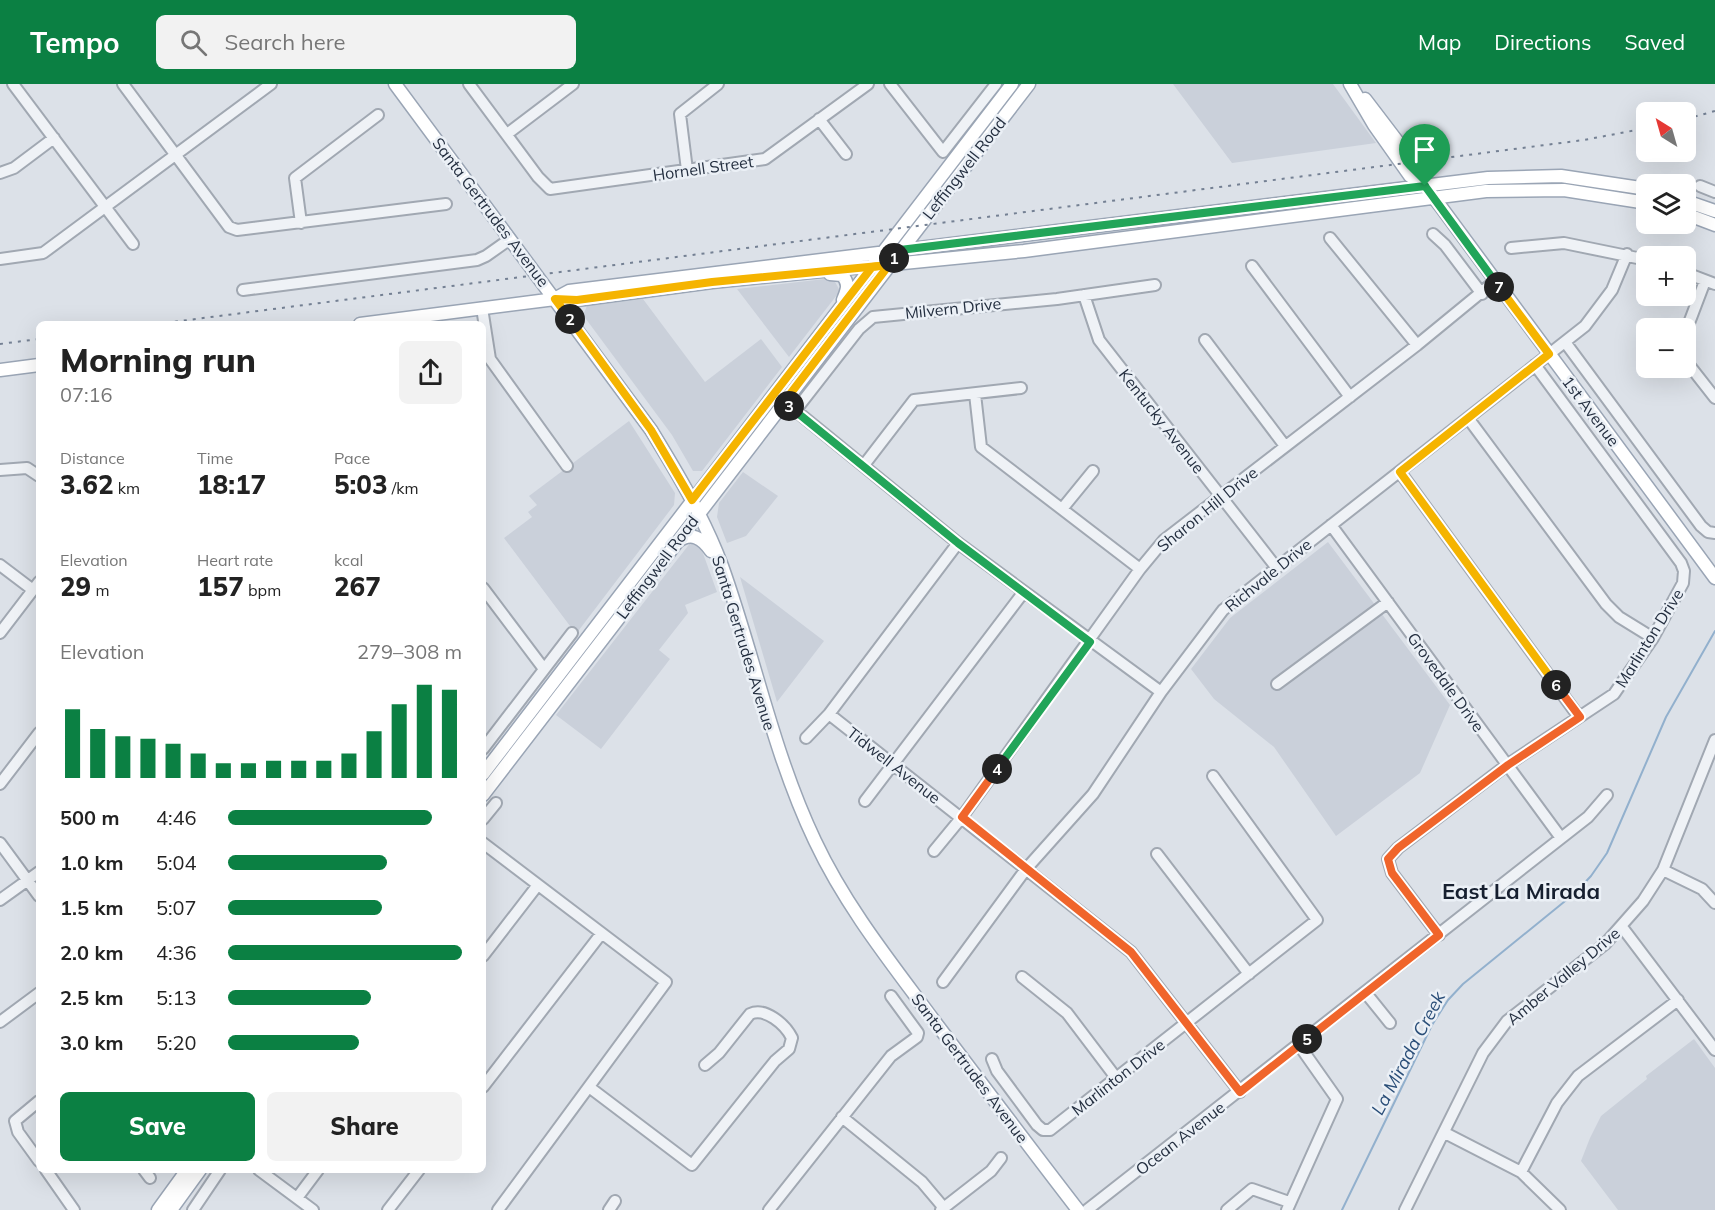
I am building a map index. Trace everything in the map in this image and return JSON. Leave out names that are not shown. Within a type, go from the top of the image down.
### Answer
[{"type":"main road","name":"Santa Gertrudes Avenue","points":[[395,84],[651,430],[699,512],[722,566],[772,733],[798,802],[821,853],[849,903],[883,952],[1078,1210]]},
{"type":"main road","name":"Leffingwell Road","points":[[486,770],[1012,84]]},
{"type":"main road","name":"Leffingwell Road","points":[[486,791],[1029,84]]},
{"type":"main road","name":"1st Avenue","points":[[1351,84],[1371,121],[1410,176],[1425,186],[1715,578]]},
{"type":"main road","name":"1st Avenue","points":[[1351,84],[1397,139],[1423,175],[1425,186]]},
{"type":"main road","points":[[1371,121],[1376,117],[1390,137],[1397,139]]},
{"type":"main road","points":[[555,299],[569,291],[1488,178],[1545,176],[1599,180],[1636,187]]},
{"type":"main road","points":[[383,321],[555,299],[577,300],[712,282],[805,275],[1024,251],[1510,189],[1585,192],[1636,201]]},
{"type":"main road","points":[[1696,204],[1715,211]]},
{"type":"main road","points":[[1696,218],[1715,225]]},
{"type":"main road","points":[[916,229],[922,239],[961,242]]},
{"type":"main road","points":[[805,275],[838,274],[845,279],[848,288],[838,310]]},
{"type":"main road","points":[[0,370],[36,365]]},
{"type":"main road","points":[[674,545],[685,537],[699,538],[722,566]]},
{"type":"main road","points":[[158,1210],[185,1173]]},
{"type":"main road","points":[[171,1210],[198,1173]]},
{"type":"street","points":[[13,84],[133,244]]},
{"type":"street","points":[[123,84],[229,227],[237,230],[446,204]]},
{"type":"street","points":[[0,259],[43,253],[271,84]]},
{"type":"street","points":[[469,84],[507,134],[573,84]]},
{"type":"street","points":[[687,170],[680,114],[718,84]]},
{"type":"street","name":"Hornell Street","points":[[507,134],[537,177],[550,189],[687,170],[765,159],[867,84]]},
{"type":"street","points":[[890,84],[942,152],[996,84]]},
{"type":"street","points":[[301,223],[295,178],[378,115]]},
{"type":"street","points":[[819,119],[846,154]]},
{"type":"street","points":[[0,173],[14,168],[54,138]]},
{"type":"street","points":[[1700,186],[1715,192]]},
{"type":"street","points":[[1433,234],[1445,245],[1482,294]]},
{"type":"street","points":[[243,290],[477,260],[510,238]]},
{"type":"street","points":[[1330,238],[1417,345]]},
{"type":"street","points":[[1511,248],[1564,243],[1636,257]]},
{"type":"street","name":"Richvale Drive","points":[[943,982],[1026,869],[1093,794],[1161,692],[1223,610],[1585,326],[1606,300],[1627,254]]},
{"type":"street","points":[[1252,266],[1350,397]]},
{"type":"street","points":[[1692,318],[1710,283],[1696,277]]},
{"type":"street","name":"Sharon Hill Drive","points":[[934,851],[962,817],[1090,642],[1140,569],[1164,540],[1417,345],[1482,294],[1495,281]]},
{"type":"street","name":"Milvern Drive","points":[[795,411],[859,329],[873,316],[1084,295],[1155,285]]},
{"type":"street","name":"Kentucky Avenue","points":[[1084,295],[1099,340],[1276,567]]},
{"type":"street","points":[[482,308],[484,321]]},
{"type":"street","points":[[486,333],[490,358],[567,466]]},
{"type":"street","points":[[1205,340],[1284,446]]},
{"type":"street","points":[[1565,342],[1701,526],[1708,532],[1715,533]]},
{"type":"street","name":"Marlinton Drive","points":[[1439,935],[1392,873],[1388,859],[1398,848],[1508,765],[1614,694],[1653,638],[1683,583],[1684,571],[1535,365]]},
{"type":"street","points":[[1696,374],[1715,398]]},
{"type":"street","points":[[864,465],[914,400],[1021,388]]},
{"type":"street","points":[[774,393],[958,543],[1023,593],[1161,692]]},
{"type":"street","points":[[975,394],[981,447],[1140,569]]},
{"type":"street","points":[[1468,418],[1606,604],[1619,617],[1653,638]]},
{"type":"street","points":[[0,470],[27,468],[36,474]]},
{"type":"street","points":[[1062,509],[1093,471]]},
{"type":"street","points":[[1400,472],[1580,717]]},
{"type":"street","name":"Grovedale Drive","points":[[1331,525],[1561,838]]},
{"type":"street","points":[[806,738],[829,714],[958,543]]},
{"type":"street","points":[[0,565],[36,586],[0,633]]},
{"type":"street","points":[[486,592],[544,669]]},
{"type":"street","points":[[865,801],[1023,593]]},
{"type":"street","points":[[1277,684],[1388,602]]},
{"type":"street","points":[[486,742],[572,633]]},
{"type":"street","name":"Tidwell Avenue","points":[[829,714],[1131,952],[1240,1092]]},
{"type":"street","points":[[0,784],[36,737]]},
{"type":"street","name":"Amber Valley Drive","points":[[1405,1210],[1483,1053],[1507,1021],[1622,927],[1663,870],[1715,740]]},
{"type":"street","name":"Marlinton Drive","points":[[992,1059],[997,1071],[1043,1131],[1050,1130],[1317,920],[1213,776]]},
{"type":"street","name":"Ocean Avenue","points":[[1087,1210],[1588,817],[1607,795]]},
{"type":"street","points":[[486,815],[496,803]]},
{"type":"street","points":[[0,843],[36,892]]},
{"type":"street","points":[[486,845],[666,982],[498,1210]]},
{"type":"street","points":[[1157,854],[1249,974]]},
{"type":"street","points":[[1663,870],[1702,889],[1715,903]]},
{"type":"street","points":[[0,900],[36,874]]},
{"type":"street","points":[[486,952],[537,886]]},
{"type":"street","points":[[1622,927],[1715,1050]]},
{"type":"street","points":[[486,1083],[601,934]]},
{"type":"street","points":[[1022,977],[1067,1013],[1117,1079]]},
{"type":"street","points":[[1365,992],[1390,1023]]},
{"type":"street","points":[[0,1022],[36,995]]},
{"type":"street","points":[[769,1210],[891,1056],[917,1037],[918,1033],[891,996]]},
{"type":"street","points":[[1521,1172],[1557,1102],[1578,1076],[1678,1000]]},
{"type":"street","points":[[589,1087],[692,1165],[775,1061],[789,1049],[792,1038],[780,1024],[764,1012],[756,1011],[750,1014],[719,1053],[705,1065]]},
{"type":"street","points":[[1227,1210],[1252,1189],[1288,1206],[1337,1099],[1299,1045]]},
{"type":"street","points":[[36,1104],[15,1121],[18,1132],[36,1157]]},
{"type":"street","points":[[842,1118],[922,1182],[942,1209],[991,1171],[1001,1158]]},
{"type":"street","points":[[1445,1133],[1521,1172],[1560,1210]]},
{"type":"street","points":[[48,1173],[74,1210]]},
{"type":"street","points":[[193,1210],[218,1173]]},
{"type":"street","points":[[263,1173],[313,1210]]},
{"type":"street","points":[[297,1198],[316,1173]]},
{"type":"street","points":[[388,1210],[417,1173]]},
{"type":"shaded area","points":[[1173,84],[1333,84],[1376,143],[1232,163]]},
{"type":"shaded area","points":[[833,278],[840,291],[789,357],[737,289]]},
{"type":"shaded area","points":[[643,299],[705,382],[761,339],[782,367],[702,471],[693,471],[672,435],[583,315],[587,306]]},
{"type":"shaded area","points":[[629,421],[675,493],[674,505],[576,634],[504,538],[532,517],[528,512],[537,505],[529,496]]},
{"type":"shaded area","points":[[743,472],[778,496],[746,536],[727,543],[717,517],[719,503]]},
{"type":"shaded area","points":[[691,542],[700,545],[717,592],[685,605],[688,613],[659,650],[670,659],[601,749],[556,715]]},
{"type":"shaded area","points":[[1328,542],[1450,705],[1420,773],[1336,836],[1274,747],[1214,699],[1191,669],[1230,618]]},
{"type":"shaded area","points":[[740,577],[824,641],[777,702]]},
{"type":"shaded area","points":[[1694,1039],[1715,1068],[1715,1210],[1618,1210],[1581,1161],[1590,1138],[1601,1116],[1647,1079],[1646,1076]]},
{"type":"waterway","name":"La Mirada Creek","points":[[1342,1210],[1432,1025],[1448,1000],[1463,984],[1575,893],[1591,876],[1607,853],[1666,717],[1715,631]]},
{"type":"railway","points":[[1696,116],[1715,111]]},
{"type":"railway","points":[[180,321],[1584,140],[1636,130]]},
{"type":"railway","points":[[0,344],[36,339]]},
{"type":"district","name":"East La Mirada","points":[[1521,891]]},
{"type":"route","points":[[1425,186],[900,250],[889,265],[872,267],[692,500],[651,430],[555,299],[577,300],[712,282],[773,278],[889,265],[784,402],[958,543],[1090,642],[962,817],[1131,952],[1240,1092],[1439,935],[1392,873],[1388,859],[1398,848],[1508,765],[1580,717],[1400,472],[1549,354],[1425,186]]}]
